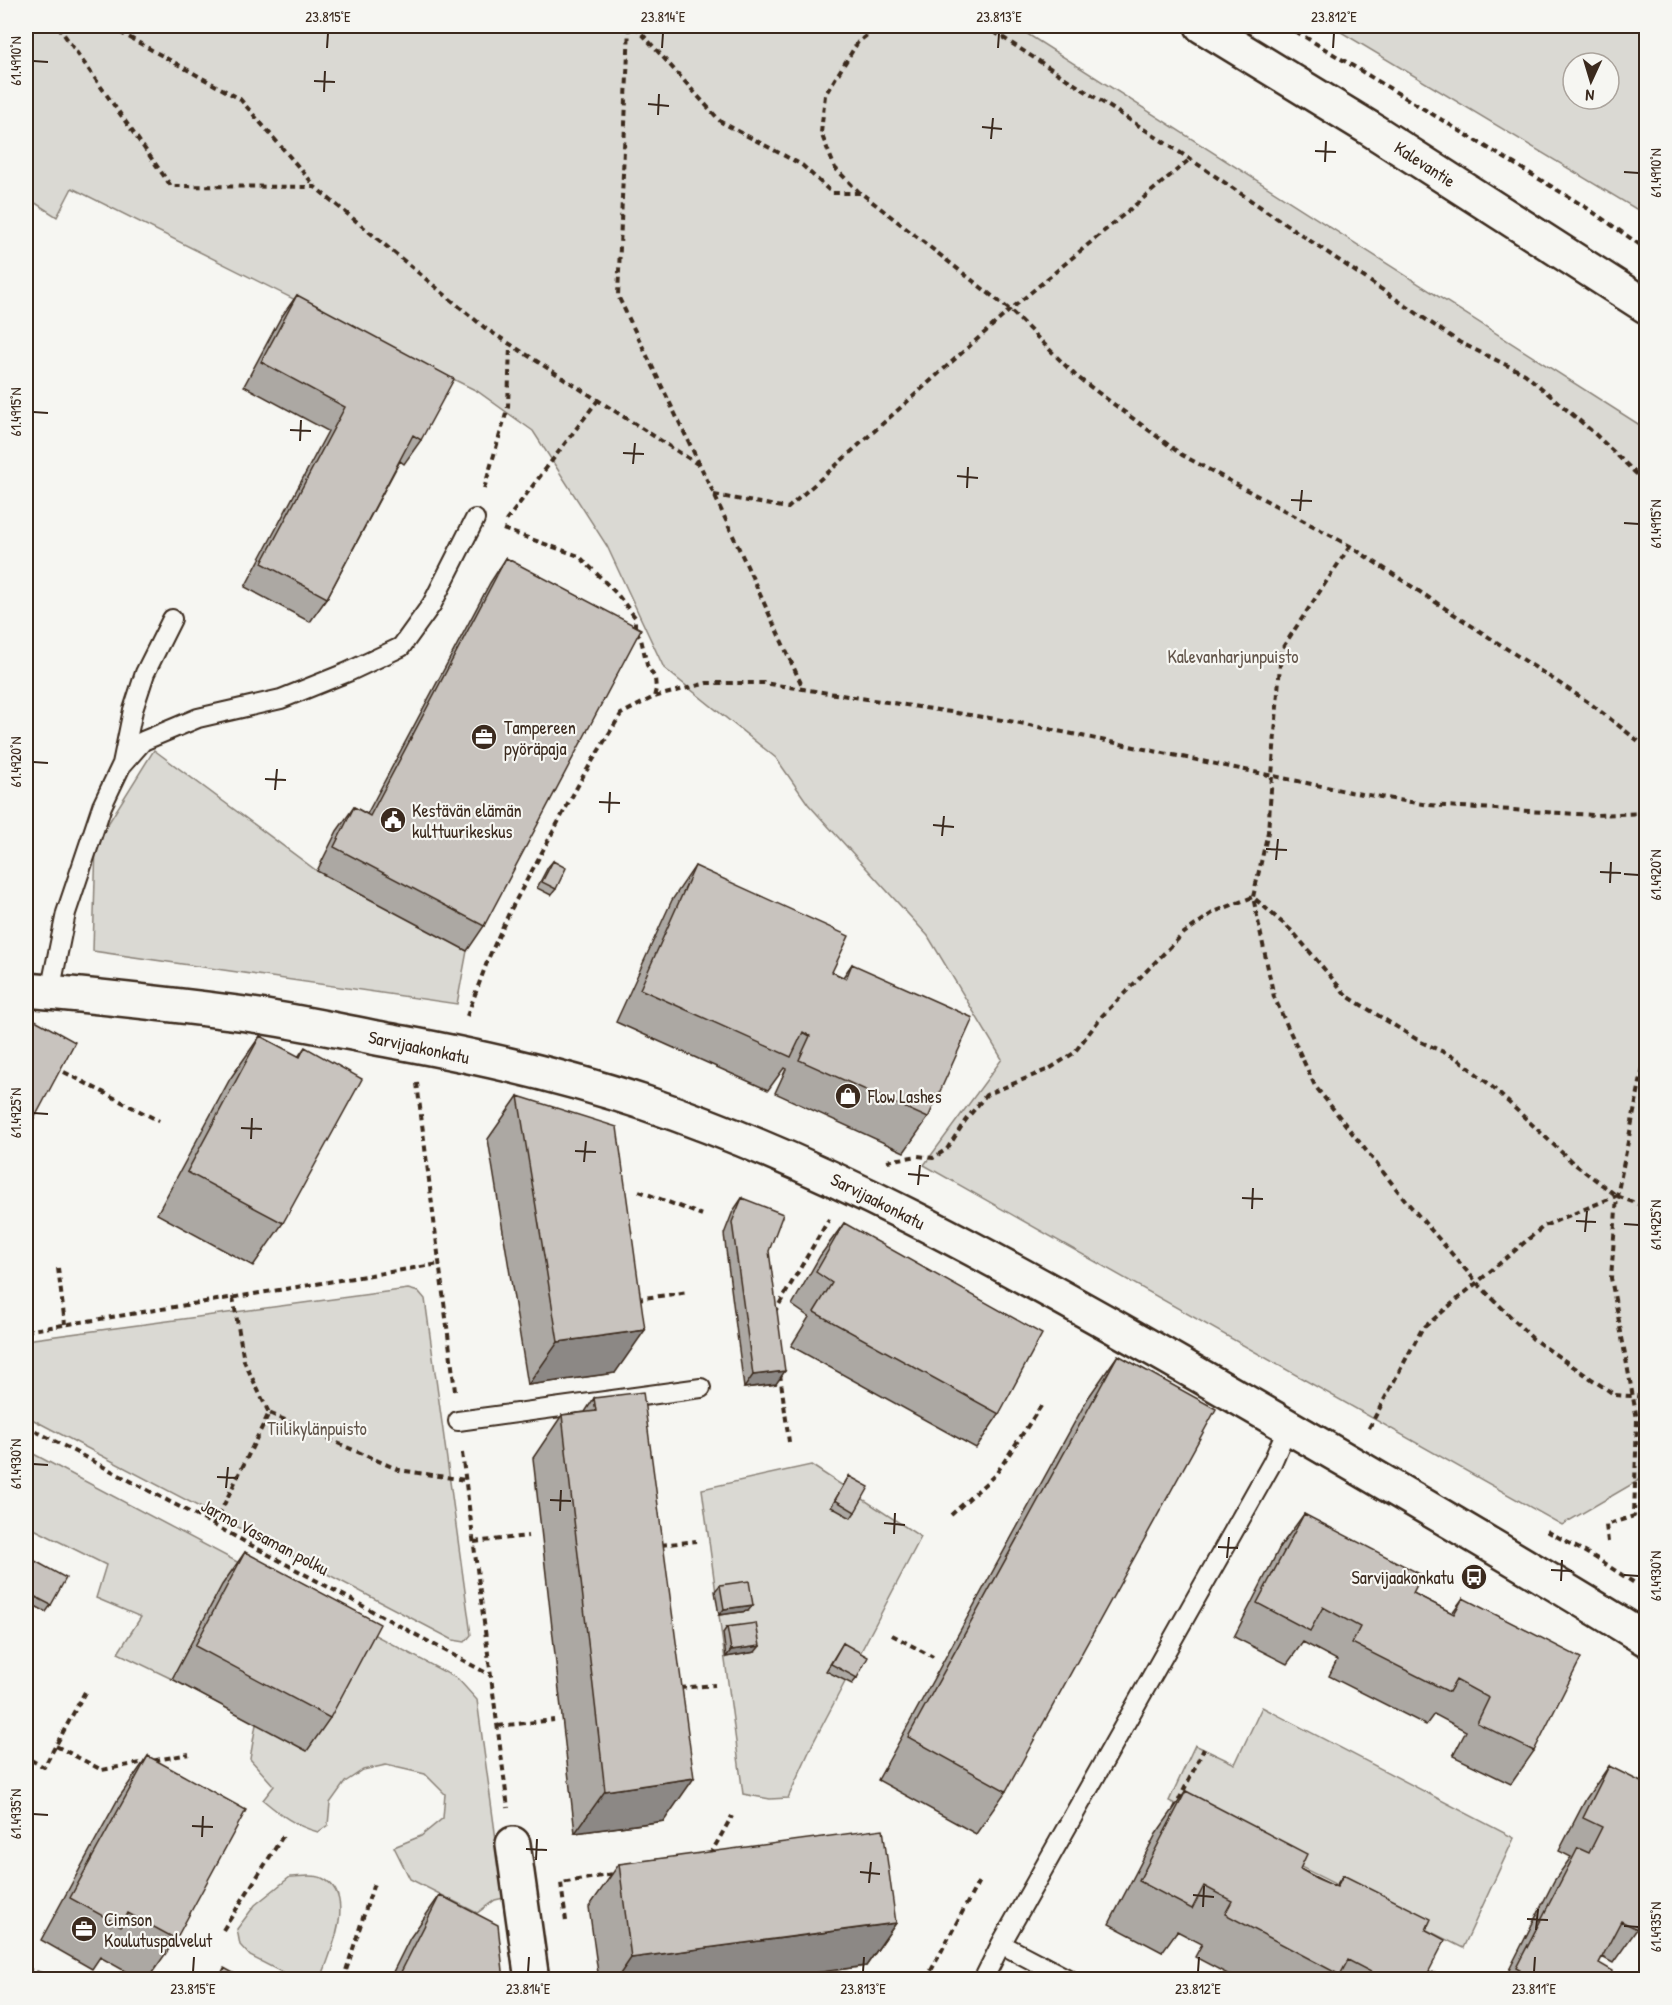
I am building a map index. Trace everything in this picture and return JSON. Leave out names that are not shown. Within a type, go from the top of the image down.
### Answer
[{"type":"street","name":"Kalevantie","points":[[1202,26],[1369,128],[1647,306]]},
{"type":"street","name":"Sarvijaakonkatu","points":[[38,991],[240,1013],[315,1025],[492,1062],[644,1102],[779,1154],[848,1185],[1049,1290],[1491,1543],[1647,1639]]},
{"type":"street","points":[[513,1844],[532,1980]]},
{"type":"lane","points":[[121,766],[143,741],[198,718],[280,699],[348,672],[401,647],[432,604],[475,519]]},
{"type":"lane","points":[[38,991],[102,806],[121,766],[133,710],[145,673],[172,618]]},
{"type":"lane","points":[[458,1420],[701,1388]]},
{"type":"lane","points":[[983,1980],[1001,1944],[1272,1463],[1288,1426]]},
{"type":"lane","points":[[1001,1944],[1070,1980]]},
{"type":"path","points":[[58,26],[171,186],[315,187]]},
{"type":"path","points":[[100,26],[114,29],[240,99],[315,187],[485,328],[699,465]]},
{"type":"path","points":[[629,26],[618,296],[714,494],[804,690]]},
{"type":"path","points":[[635,26],[721,122],[802,165],[832,193],[861,193]]},
{"type":"path","points":[[879,26],[858,42],[825,95],[821,133],[835,168],[861,193],[1010,310],[1076,376],[1182,455],[1350,546],[1591,704],[1647,747]]},
{"type":"path","points":[[985,26],[1190,159],[1459,342],[1525,374],[1594,432],[1647,483]]},
{"type":"path","points":[[1287,26],[1587,208],[1647,249]]},
{"type":"path","points":[[714,494],[788,508],[1010,310],[1190,159]]},
{"type":"path","points":[[475,519],[508,407],[510,345]]},
{"type":"path","points":[[598,400],[500,528],[579,556],[617,594],[635,617],[635,629],[641,639],[647,665],[655,678],[654,697]]},
{"type":"path","points":[[1350,546],[1281,650],[1268,832],[1253,897],[1275,997],[1315,1086],[1406,1201],[1478,1284],[1533,1339],[1616,1395],[1647,1397]]},
{"type":"path","points":[[466,1020],[489,957],[509,914],[582,778],[621,714],[654,697],[707,683],[764,683],[1015,722],[1350,792],[1429,805],[1594,815],[1647,813]]},
{"type":"path","points":[[878,1162],[918,1156],[933,1158],[947,1149],[965,1121],[986,1095],[1048,1069],[1074,1053],[1102,1016],[1184,933],[1214,912],[1253,897]]},
{"type":"path","points":[[1253,897],[1293,932],[1347,996],[1420,1042],[1457,1058],[1489,1084],[1572,1162],[1617,1196],[1647,1207]]},
{"type":"path","points":[[1608,1542],[1606,1525],[1634,1516],[1637,1419],[1611,1278],[1617,1196],[1647,1053]]},
{"type":"path","points":[[64,1072],[159,1121]]},
{"type":"path","points":[[639,1191],[702,1215]]},
{"type":"path","points":[[1368,1431],[1422,1329],[1544,1226],[1617,1196]]},
{"type":"path","points":[[821,1212],[838,1221]]},
{"type":"path","points":[[773,1315],[830,1217]]},
{"type":"path","points":[[26,1331],[440,1264]]},
{"type":"path","points":[[58,1268],[65,1324]]},
{"type":"path","points":[[632,1300],[689,1292]]},
{"type":"path","points":[[233,1298],[244,1361],[268,1413],[399,1470],[465,1480]]},
{"type":"path","points":[[779,1366],[789,1442]]},
{"type":"path","points":[[951,1515],[996,1474],[1043,1402]]},
{"type":"path","points":[[214,1525],[268,1413]]},
{"type":"path","name":"Jarmo Vasaman polku","points":[[26,1426],[491,1675]]},
{"type":"path","points":[[474,1542],[528,1536]]},
{"type":"path","points":[[650,1546],[696,1541]]},
{"type":"path","points":[[892,1635],[933,1657]]},
{"type":"path","points":[[671,1689],[715,1685]]},
{"type":"path","points":[[26,1767],[29,1759],[44,1767],[85,1692]]},
{"type":"path","points":[[498,1726],[554,1720]]},
{"type":"path","points":[[56,1746],[102,1770],[189,1754]]},
{"type":"path","points":[[1169,1819],[1204,1749]]},
{"type":"path","points":[[708,1859],[732,1816]]},
{"type":"path","points":[[223,1930],[285,1833]]},
{"type":"path","points":[[566,1926],[561,1883],[618,1874]]},
{"type":"path","points":[[926,1980],[980,1879]]},
{"type":"path","points":[[343,1980],[375,1880]]},
{"type":"path","points":[[26,1969],[62,1980]]},
{"type":"green space","name":"Kalevanharjunpuisto","points":[[26,26],[1015,26],[1646,429],[1646,1476],[1562,1525],[924,1165],[1002,1059],[928,936],[808,804],[776,758],[664,668],[607,546],[533,431],[477,391],[72,188],[57,217],[26,197]]},
{"type":"green space","points":[[1331,26],[1646,26],[1646,215]]},
{"type":"green space","points":[[154,750],[317,871],[467,951],[457,1004],[93,951],[96,843]]},
{"type":"green space","name":"Tiilikylänpuisto","points":[[408,1289],[419,1292],[425,1299],[471,1635],[465,1642],[453,1640],[26,1416],[26,1340]]},
{"type":"green space","points":[[26,1450],[458,1679],[477,1700],[504,1898],[495,1900],[477,1913],[410,1879],[394,1847],[421,1836],[443,1818],[445,1794],[425,1774],[386,1765],[363,1770],[345,1782],[330,1803],[328,1825],[318,1832],[302,1827],[263,1800],[274,1786],[250,1759],[256,1724],[307,1751],[172,1679],[118,1653],[141,1617],[96,1598],[106,1565],[26,1525]]},
{"type":"green space","points":[[811,1465],[921,1537],[813,1743],[788,1798],[770,1799],[743,1794],[702,1489]]},
{"type":"green space","points":[[1262,1707],[1514,1838],[1463,1948],[1169,1801],[1195,1745],[1235,1764]]},
{"type":"green space","points":[[290,1877],[322,1878],[333,1886],[338,1897],[340,1911],[335,1940],[321,1979],[295,1979],[250,1956],[240,1945],[237,1929],[255,1905]]},
{"type":"building","points":[[297,295],[454,379],[421,440],[413,435],[327,598],[262,563],[345,407],[261,362]]},
{"type":"building","points":[[506,558],[641,629],[484,926],[334,847],[354,807],[370,816]]},
{"type":"building","points":[[553,861],[566,868],[556,889],[542,882]]},
{"type":"building","points":[[695,866],[849,936],[832,972],[846,979],[852,964],[973,1018],[928,1118],[799,1060],[810,1036],[803,1032],[791,1057],[640,989]]},
{"type":"building","points":[[26,1015],[75,1042],[26,1134]]},
{"type":"building","points":[[260,1036],[300,1057],[305,1047],[362,1079],[283,1223],[187,1172]]},
{"type":"building","points":[[518,1096],[617,1127],[645,1330],[558,1342]]},
{"type":"building","points":[[742,1198],[783,1214],[769,1251],[785,1371],[753,1375],[732,1222]]},
{"type":"building","points":[[844,1223],[1042,1334],[999,1414],[814,1312],[832,1283],[816,1272]]},
{"type":"building","points":[[1118,1355],[1216,1409],[1006,1791],[908,1737]]},
{"type":"building","points":[[643,1392],[694,1778],[605,1791],[562,1415],[596,1411],[594,1398]]},
{"type":"building","points":[[849,1476],[869,1487],[855,1512],[835,1500]]},
{"type":"building","points":[[1304,1514],[1422,1575],[1413,1593],[1454,1614],[1463,1598],[1581,1658],[1534,1751],[1477,1723],[1489,1698],[1456,1680],[1449,1692],[1352,1643],[1360,1627],[1323,1607],[1310,1631],[1257,1603]]},
{"type":"building","points":[[245,1552],[380,1624],[330,1718],[195,1646]]},
{"type":"building","points":[[26,1556],[66,1578],[51,1605],[26,1592]]},
{"type":"building","points":[[749,1581],[753,1605],[724,1609],[720,1585]]},
{"type":"building","points":[[756,1623],[760,1646],[731,1650],[727,1627]]},
{"type":"building","points":[[843,1643],[868,1657],[857,1678],[831,1664]]},
{"type":"building","points":[[148,1756],[246,1810],[176,1939],[128,1913],[121,1926],[70,1898]]},
{"type":"building","points":[[1609,1766],[1647,1785],[1647,1910],[1637,1929],[1621,1921],[1599,1963],[1613,1971],[1608,1980],[1524,1980],[1527,1974],[1516,1968],[1578,1848],[1589,1853],[1602,1827],[1583,1818]]},
{"type":"building","points":[[1186,1791],[1307,1854],[1300,1869],[1316,1878],[1337,1887],[1343,1875],[1431,1919],[1426,1930],[1445,1940],[1429,1971],[1439,1975],[1437,1980],[1370,1980],[1373,1973],[1348,1960],[1340,1975],[1225,1914],[1232,1901],[1204,1886],[1192,1909],[1139,1881]]},
{"type":"building","points":[[883,1829],[896,1923],[631,1958],[619,1864]]},
{"type":"building","points":[[440,1895],[498,1925],[504,1980],[397,1980]]},
{"type":"building","points":[[224,1968],[246,1980],[218,1980]]},
{"type":"place","name":"Tampereen pyöräpaja","points":[[484,737]]},
{"type":"place","name":"Kestävän elämän kulttuurikeskus","points":[[393,820]]},
{"type":"place","name":"Flow Lashes","points":[[848,1096]]},
{"type":"place","name":"Sarvijaakonkatu","points":[[1474,1577]]},
{"type":"place","name":"Cimson Koulutuspalvelut","points":[[84,1929]]}]
